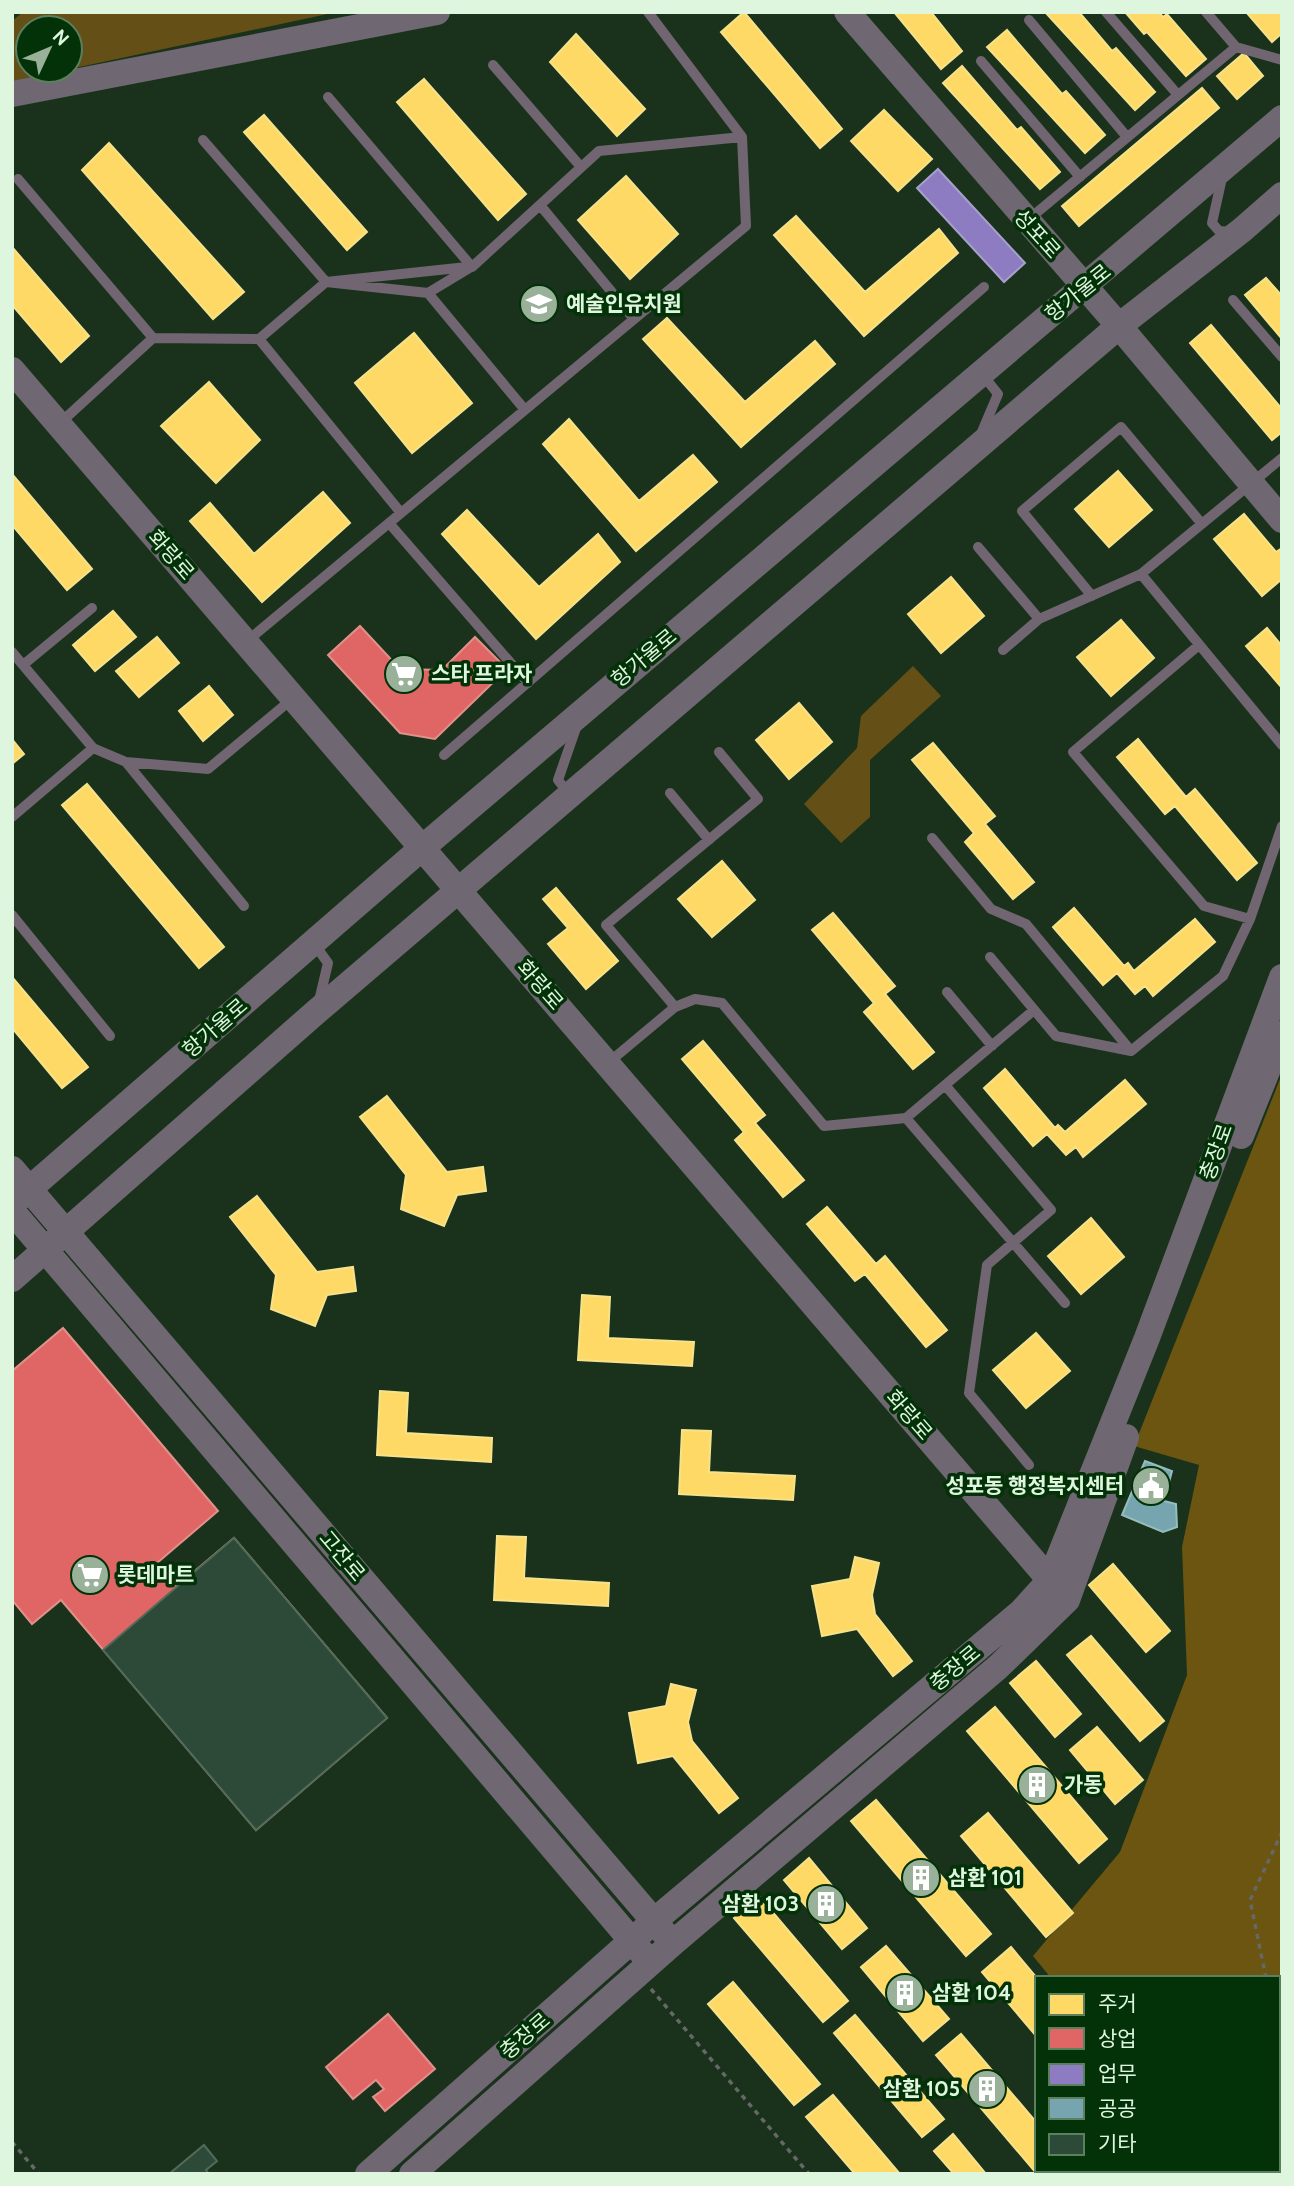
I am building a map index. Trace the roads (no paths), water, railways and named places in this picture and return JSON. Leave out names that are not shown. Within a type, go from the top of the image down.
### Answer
[{"type":"street","points":[[12,94],[437,12]]},
{"type":"street","name":"성포로","points":[[846,12],[1119,326],[1282,520]]},
{"type":"street","name":"항가울로","points":[[21,1197],[422,848],[980,372],[1086,288],[1282,118]]},
{"type":"street","points":[[12,1279],[316,1012],[460,892],[1119,326],[1242,230],[1282,195]]},
{"type":"street","name":"화랑로","points":[[12,370],[1067,1600]]},
{"type":"street","name":"충장로","points":[[369,2173],[654,1921],[1003,1628],[1050,1580],[1147,1338],[1282,976]]},
{"type":"street","name":"충장로","points":[[412,2174],[673,1943],[998,1667],[1067,1600],[1159,1344],[1282,1034]]},
{"type":"street","name":"고잔로","points":[[12,1169],[21,1197],[67,1233],[673,1943]]},
{"type":"street","name":"고잔로","points":[[12,1211],[633,1942],[645,1968]]},
{"type":"lane","points":[[246,642],[746,226],[742,137],[648,12]]},
{"type":"lane","points":[[1106,12],[1178,95]]},
{"type":"lane","points":[[1206,12],[1236,47],[1282,60]]},
{"type":"lane","points":[[1029,20],[1128,137]]},
{"type":"lane","points":[[1026,222],[1236,47]]},
{"type":"lane","points":[[981,61],[1080,177]]},
{"type":"lane","points":[[493,65],[582,167]]},
{"type":"lane","points":[[328,97],[471,267]]},
{"type":"lane","points":[[203,140],[326,282],[428,293],[471,267],[599,151],[742,137]]},
{"type":"lane","points":[[1225,167],[1213,208],[1212,223],[1224,233],[1242,230]]},
{"type":"lane","points":[[18,179],[153,338]]},
{"type":"lane","points":[[540,205],[634,319]]},
{"type":"lane","points":[[58,424],[153,338],[259,339],[326,282],[471,267]]},
{"type":"lane","points":[[444,755],[984,287]]},
{"type":"lane","points":[[428,293],[525,410]]},
{"type":"lane","points":[[1233,300],[1282,357]]},
{"type":"lane","points":[[259,339],[401,513]]},
{"type":"lane","points":[[974,450],[998,394],[980,372]]},
{"type":"lane","points":[[1092,596],[1022,511],[1121,427],[1202,524]]},
{"type":"lane","points":[[1003,650],[1039,619],[1141,574],[1282,458]]},
{"type":"lane","points":[[390,523],[528,682]]},
{"type":"lane","points":[[978,547],[1039,619]]},
{"type":"lane","points":[[1141,574],[1282,746]]},
{"type":"lane","points":[[23,665],[92,607]]},
{"type":"lane","points":[[1199,645],[1073,752],[1204,906],[1250,919]]},
{"type":"lane","points":[[12,652],[93,748],[126,762],[208,769],[294,698]]},
{"type":"lane","points":[[571,797],[558,780],[582,712]]},
{"type":"lane","points":[[12,817],[93,748]]},
{"type":"lane","points":[[675,1007],[606,925],[758,799],[719,752]]},
{"type":"lane","points":[[126,762],[244,906]]},
{"type":"lane","points":[[670,793],[709,840]]},
{"type":"lane","points":[[1131,1051],[1223,975],[1250,919],[1282,826]]},
{"type":"lane","points":[[932,838],[991,909],[1026,925],[1131,1051]]},
{"type":"lane","points":[[12,915],[110,1035]]},
{"type":"lane","points":[[313,943],[328,963],[316,1012]]},
{"type":"lane","points":[[989,957],[1055,1036],[1131,1051]]},
{"type":"lane","points":[[947,992],[992,1046]]},
{"type":"lane","points":[[607,1063],[675,1007],[695,999],[722,1003],[824,1126],[906,1118],[1034,1010]]},
{"type":"lane","points":[[945,1085],[1051,1210],[987,1265],[969,1394],[1029,1465]]},
{"type":"lane","points":[[906,1118],[1065,1303]]},
{"type":"place","name":"예술인유치원","points":[[539,304]]},
{"type":"place","name":"스타 프라자","points":[[404,674]]},
{"type":"place","name":"성포동 행정복지센터","points":[[1151,1486]]},
{"type":"place","name":"롯데마트","points":[[90,1575]]},
{"type":"place","name":"가동","points":[[1037,1785]]},
{"type":"place","name":"삼환 101","points":[[921,1878]]},
{"type":"place","name":"삼환 103","points":[[826,1904]]},
{"type":"place","name":"삼환 104","points":[[905,1993]]},
{"type":"place","name":"삼환 105","points":[[987,2089]]}]
